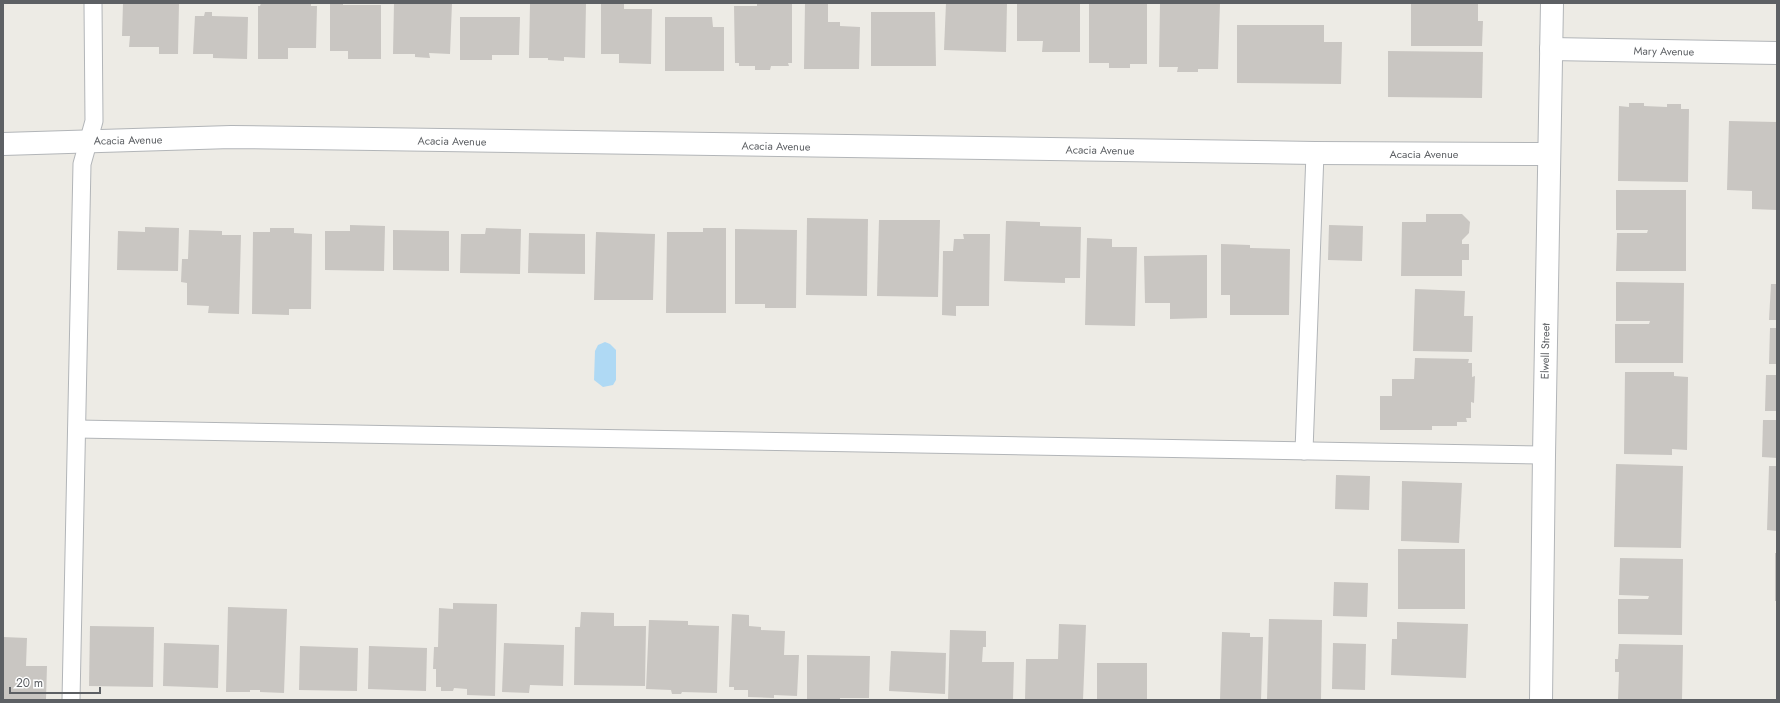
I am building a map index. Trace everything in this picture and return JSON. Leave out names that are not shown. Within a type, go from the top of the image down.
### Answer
[{"type":"street","name":"Elwell Street","points":[[1541,700],[1552,3]]},
{"type":"street","name":"Mary Avenue","points":[[1551,49],[1777,53]]},
{"type":"street","name":"Acacia Avenue","points":[[3,144],[231,137],[1315,153],[1549,154]]},
{"type":"lane","points":[[71,700],[82,164],[94,121],[93,3]]},
{"type":"lane","points":[[1304,451],[1315,153]]},
{"type":"lane","points":[[77,429],[1544,455]]},
{"type":"water","points":[[605,342],[610,344],[616,350],[616,380],[613,385],[603,387],[594,380],[595,351],[598,345]]},
{"type":"building","points":[[123,3],[179,3],[178,54],[159,54],[159,47],[129,47],[130,36],[122,36]]},
{"type":"building","points":[[261,3],[311,3],[311,6],[317,6],[316,48],[288,48],[288,59],[258,59],[258,6],[260,6]]},
{"type":"building","points":[[343,3],[343,5],[381,5],[381,59],[348,59],[348,51],[330,51],[330,4]]},
{"type":"building","points":[[394,3],[452,3],[450,54],[429,53],[430,58],[415,57],[415,54],[393,54]]},
{"type":"building","points":[[530,3],[586,3],[585,58],[564,57],[564,61],[548,60],[548,58],[529,58]]},
{"type":"building","points":[[601,3],[624,3],[624,9],[652,9],[651,64],[619,63],[619,54],[601,54]]},
{"type":"building","points":[[757,3],[792,3],[792,63],[788,63],[789,66],[771,66],[770,70],[755,70],[755,66],[739,66],[739,63],[735,63],[734,6],[757,6]]},
{"type":"building","points":[[805,3],[828,3],[828,22],[840,22],[840,26],[860,27],[859,69],[804,69]]},
{"type":"building","points":[[946,3],[1007,3],[1006,52],[944,50]]},
{"type":"building","points":[[1017,3],[1080,3],[1080,52],[1042,52],[1043,41],[1017,41]]},
{"type":"building","points":[[1089,3],[1147,3],[1147,64],[1130,64],[1130,68],[1109,68],[1109,63],[1089,63]]},
{"type":"building","points":[[1160,3],[1220,3],[1218,69],[1198,69],[1198,72],[1177,72],[1178,67],[1159,67]]},
{"type":"building","points":[[1411,3],[1478,3],[1478,21],[1483,21],[1482,46],[1411,46]]},
{"type":"building","points":[[205,12],[212,12],[212,16],[248,17],[247,59],[213,58],[213,54],[193,54],[195,16],[204,16]]},
{"type":"building","points":[[871,12],[935,12],[936,66],[871,66]]},
{"type":"building","points":[[460,17],[520,17],[519,55],[492,55],[492,60],[460,60]]},
{"type":"building","points":[[665,17],[712,17],[713,27],[724,27],[724,71],[665,71]]},
{"type":"building","points":[[1237,25],[1324,25],[1324,42],[1342,42],[1341,84],[1237,83]]},
{"type":"building","points":[[1388,51],[1483,52],[1482,98],[1388,97]]},
{"type":"building","points":[[1629,103],[1644,103],[1644,106],[1667,107],[1667,104],[1681,104],[1681,109],[1689,109],[1688,182],[1618,181],[1619,106],[1629,107]]},
{"type":"building","points":[[1729,121],[1777,122],[1777,210],[1752,209],[1752,191],[1727,190]]},
{"type":"building","points":[[1616,190],[1686,190],[1686,271],[1616,271],[1617,233],[1647,233],[1648,230],[1616,230]]},
{"type":"building","points":[[1426,214],[1462,214],[1470,222],[1469,233],[1462,240],[1462,244],[1469,244],[1469,260],[1462,260],[1462,276],[1401,276],[1402,222],[1426,222]]},
{"type":"building","points":[[807,218],[868,219],[867,296],[806,295]]},
{"type":"building","points":[[879,220],[940,220],[938,297],[877,296]]},
{"type":"building","points":[[1006,221],[1040,222],[1040,226],[1081,227],[1080,278],[1065,278],[1065,283],[1004,281]]},
{"type":"building","points":[[350,225],[385,226],[384,271],[325,270],[325,231],[350,231]]},
{"type":"building","points":[[1329,225],[1363,226],[1362,261],[1328,260]]},
{"type":"building","points":[[145,227],[179,228],[178,271],[117,270],[118,231],[145,232]]},
{"type":"building","points":[[270,228],[294,228],[294,233],[312,234],[311,309],[289,309],[289,315],[252,314],[253,232],[270,232]]},
{"type":"building","points":[[486,228],[521,229],[520,274],[460,273],[461,234],[485,234]]},
{"type":"building","points":[[703,228],[726,228],[726,313],[666,313],[667,232],[703,232]]},
{"type":"building","points":[[735,229],[797,230],[796,308],[765,308],[765,304],[735,304]]},
{"type":"building","points":[[189,230],[222,231],[222,235],[241,235],[239,314],[208,313],[209,306],[187,305],[187,283],[181,282],[182,259],[188,259]]},
{"type":"building","points":[[393,230],[449,231],[449,271],[393,270]]},
{"type":"building","points":[[596,232],[655,234],[653,300],[594,300]]},
{"type":"building","points":[[529,233],[585,234],[585,274],[528,273]]},
{"type":"building","points":[[963,234],[990,234],[989,306],[956,306],[956,316],[942,315],[943,251],[953,251],[954,239],[964,239]]},
{"type":"building","points":[[1087,238],[1112,239],[1112,247],[1137,247],[1135,326],[1085,325]]},
{"type":"building","points":[[1221,244],[1250,245],[1250,248],[1290,249],[1289,315],[1230,315],[1230,295],[1221,295]]},
{"type":"building","points":[[1207,255],[1207,318],[1170,319],[1170,303],[1145,303],[1144,256]]},
{"type":"building","points":[[1616,282],[1684,283],[1683,363],[1615,363],[1615,324],[1649,324],[1650,321],[1616,321]]},
{"type":"building","points":[[1771,284],[1777,284],[1777,320],[1769,320]]},
{"type":"building","points":[[1415,289],[1465,291],[1464,316],[1473,316],[1472,352],[1413,351]]},
{"type":"building","points":[[1770,328],[1777,328],[1777,364],[1769,364]]},
{"type":"building","points":[[1415,358],[1469,359],[1468,363],[1472,363],[1472,377],[1475,376],[1474,403],[1471,402],[1471,418],[1466,418],[1467,422],[1457,422],[1457,426],[1432,426],[1432,430],[1380,430],[1380,396],[1392,396],[1392,379],[1414,379]]},
{"type":"building","points":[[1625,372],[1674,372],[1674,376],[1688,377],[1687,450],[1672,449],[1672,455],[1624,454]]},
{"type":"building","points":[[1766,375],[1777,375],[1777,411],[1765,411]]},
{"type":"building","points":[[1763,420],[1777,420],[1777,458],[1762,457]]},
{"type":"building","points":[[1616,464],[1683,466],[1681,548],[1614,547]]},
{"type":"building","points":[[1769,466],[1777,466],[1777,531],[1767,530]]},
{"type":"building","points":[[1336,475],[1370,476],[1369,510],[1335,509]]},
{"type":"building","points":[[1402,481],[1462,483],[1459,543],[1401,541]]},
{"type":"building","points":[[1398,549],[1465,549],[1465,609],[1398,609]]},
{"type":"building","points":[[1775,553],[1777,553],[1777,601],[1775,601]]},
{"type":"building","points":[[1620,558],[1683,559],[1682,635],[1618,634],[1618,599],[1648,599],[1649,596],[1619,595]]},
{"type":"building","points":[[1334,582],[1368,583],[1367,617],[1333,616]]},
{"type":"building","points":[[453,603],[497,604],[495,696],[467,695],[467,689],[454,688],[453,691],[441,691],[441,687],[436,687],[436,669],[433,669],[434,647],[438,647],[439,608],[453,609]]},
{"type":"building","points":[[228,607],[287,609],[284,693],[260,692],[260,690],[250,690],[250,692],[226,692]]},
{"type":"building","points":[[581,612],[614,613],[614,626],[646,626],[645,686],[574,685],[575,627],[580,627]]},
{"type":"building","points":[[732,614],[749,615],[749,626],[761,627],[761,630],[785,631],[784,655],[799,655],[797,696],[774,695],[774,698],[748,697],[748,690],[734,690],[734,687],[729,687]]},
{"type":"building","points":[[1269,619],[1322,620],[1321,700],[1267,700]]},
{"type":"building","points":[[649,620],[688,621],[688,625],[719,626],[717,693],[682,692],[681,694],[672,694],[671,690],[646,689]]},
{"type":"building","points":[[1397,622],[1468,624],[1466,678],[1391,675],[1392,639],[1397,639]]},
{"type":"building","points":[[1059,624],[1086,625],[1083,700],[1025,700],[1026,659],[1058,659]]},
{"type":"building","points":[[90,626],[154,627],[153,687],[89,686]]},
{"type":"building","points":[[950,630],[986,631],[986,647],[983,647],[982,662],[1014,662],[1013,700],[948,700]]},
{"type":"building","points":[[1222,632],[1250,633],[1250,637],[1263,637],[1261,700],[1220,700]]},
{"type":"building","points":[[3,637],[27,638],[26,666],[47,666],[46,699],[3,699]]},
{"type":"building","points":[[164,643],[219,645],[218,688],[163,686]]},
{"type":"building","points":[[504,643],[564,645],[563,686],[530,685],[529,693],[502,692]]},
{"type":"building","points":[[1333,643],[1366,644],[1365,690],[1332,689]]},
{"type":"building","points":[[1619,644],[1683,645],[1682,700],[1618,700],[1619,672],[1615,672],[1615,659],[1618,659]]},
{"type":"building","points":[[300,646],[358,648],[357,691],[299,690]]},
{"type":"building","points":[[369,646],[427,648],[426,691],[368,689]]},
{"type":"building","points":[[891,651],[946,653],[945,694],[889,691]]},
{"type":"building","points":[[807,655],[870,656],[869,698],[807,700]]},
{"type":"building","points":[[1097,663],[1147,663],[1147,700],[1097,700]]}]
